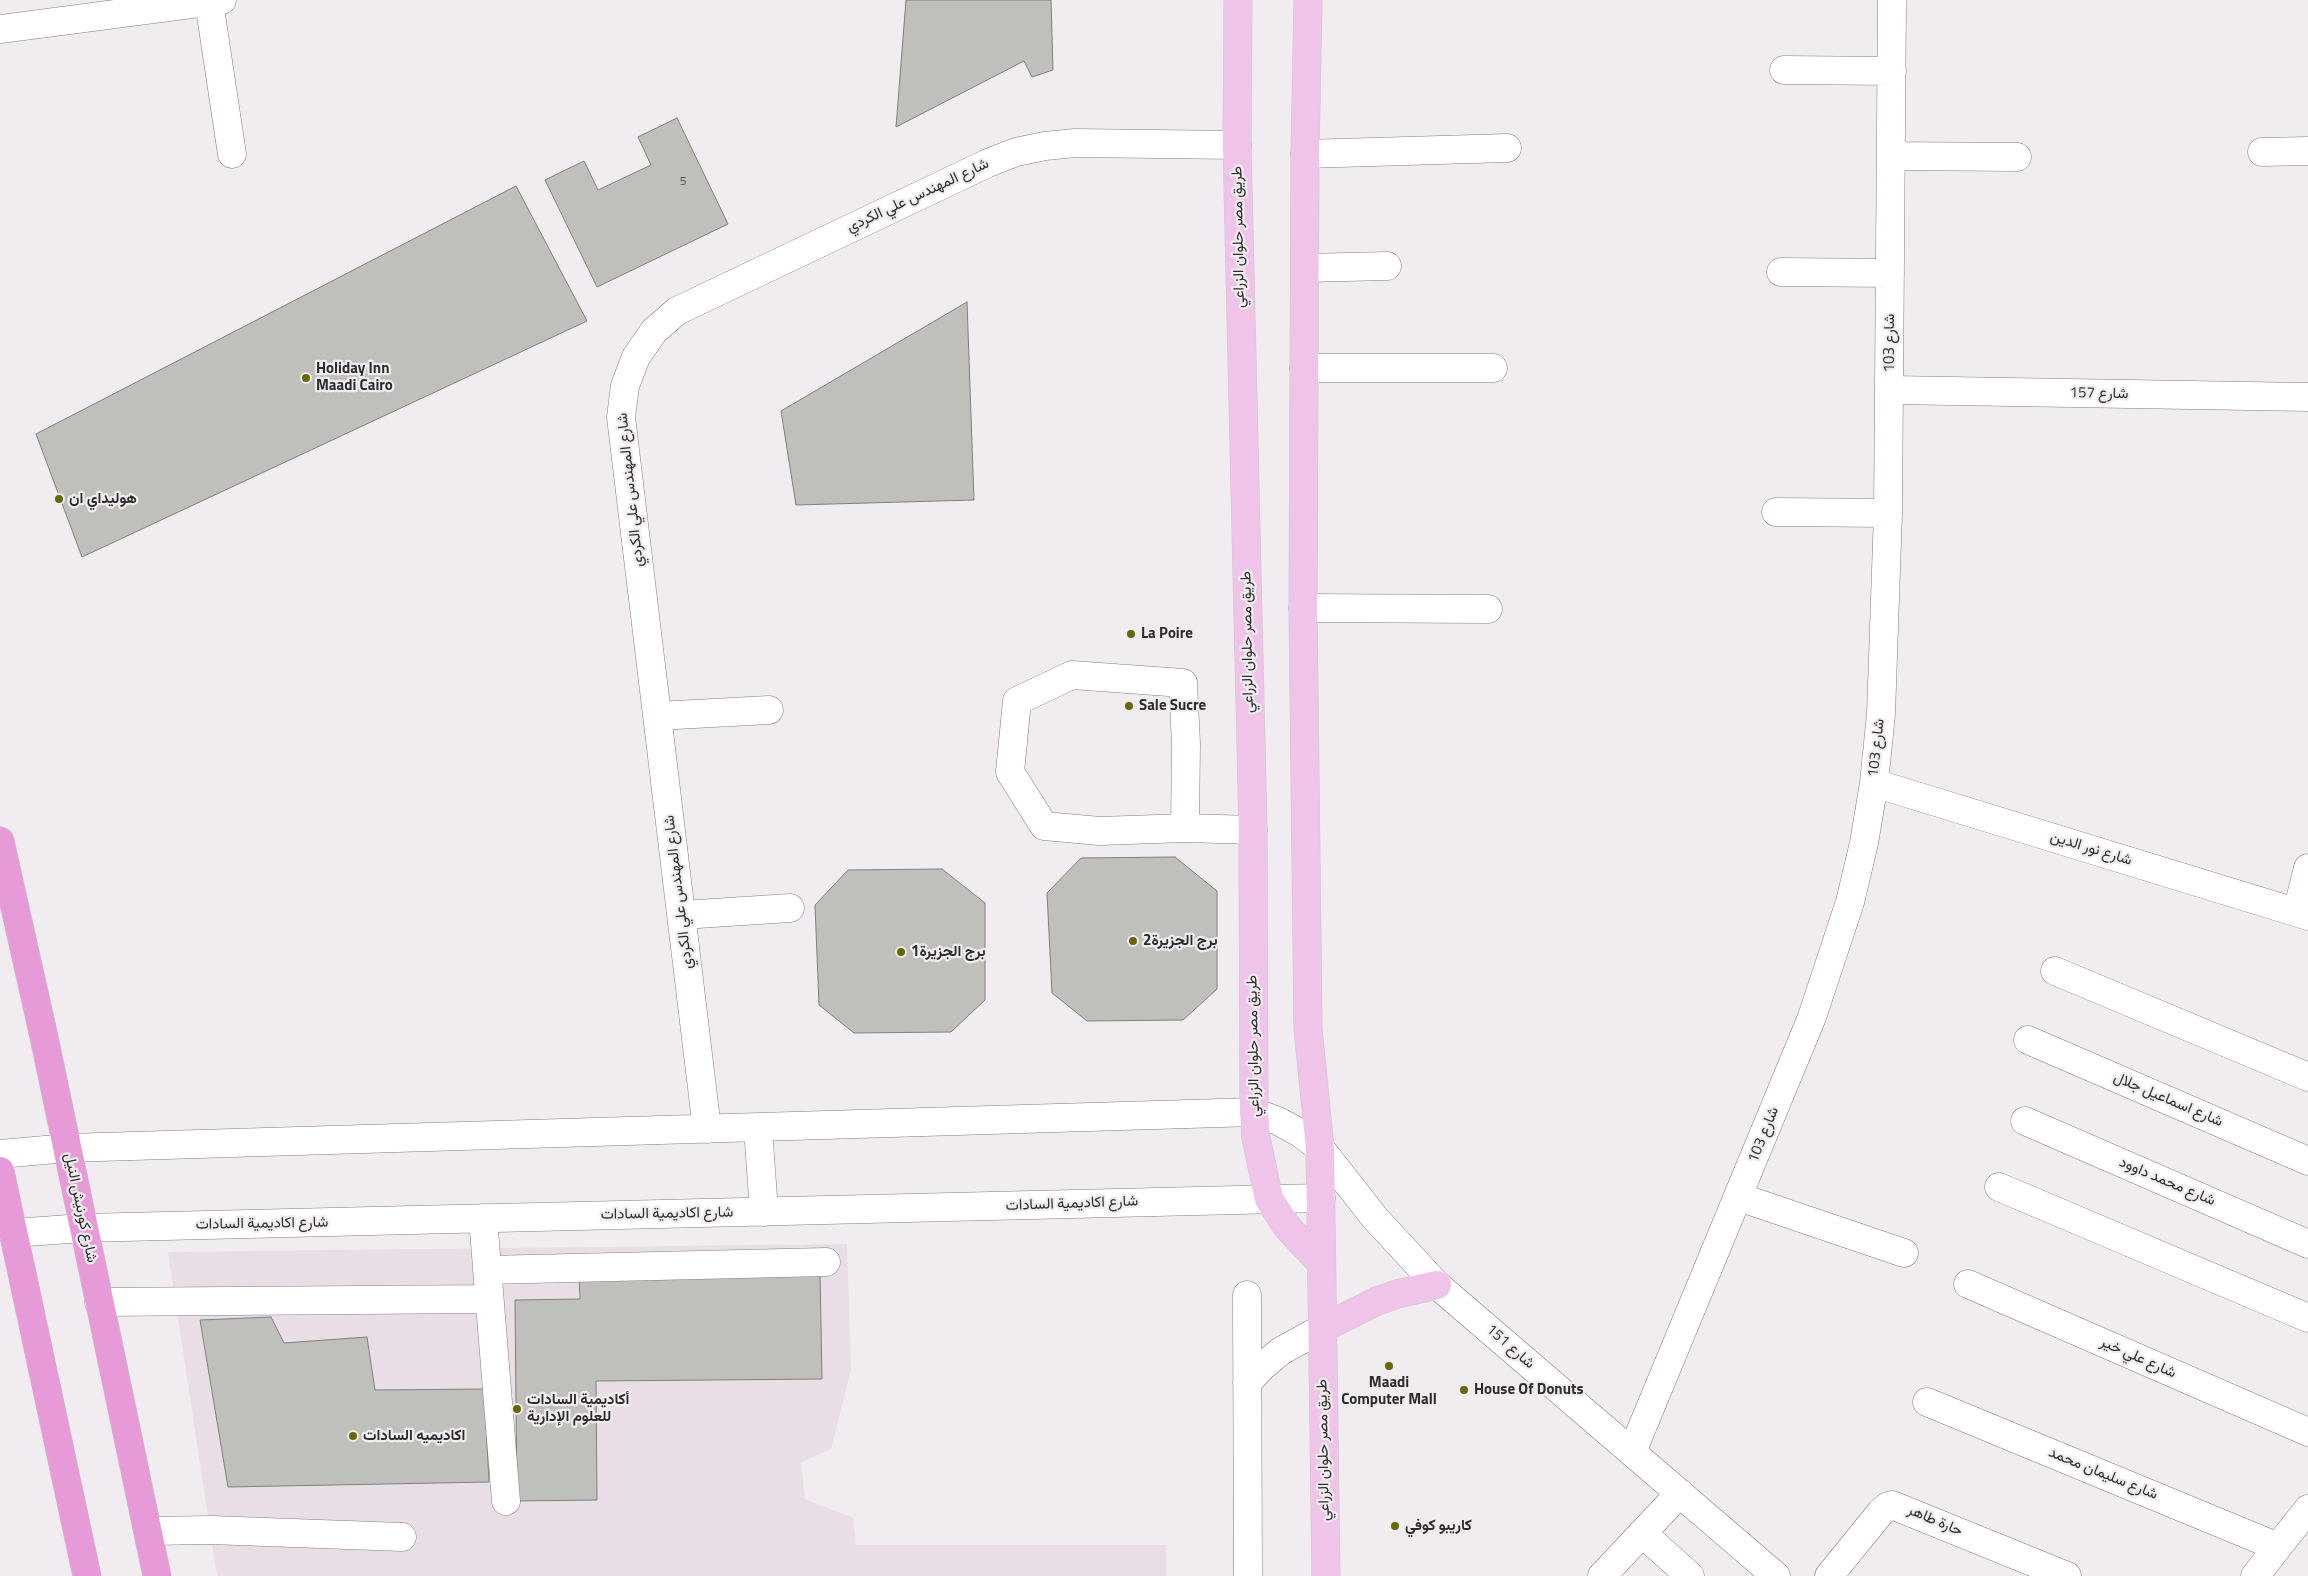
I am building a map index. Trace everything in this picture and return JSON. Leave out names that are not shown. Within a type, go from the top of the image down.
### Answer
[{"type":"highway","name":"شارع كورنيش النيل","points":[[0,842],[67,1148],[157,1576]]},
{"type":"highway","points":[[0,1171],[87,1576]]},
{"type":"main road","name":"طريق مصر حلوان الزراعي","points":[[1238,0],[1237,145],[1253,830],[1254,1112],[1256,1138],[1270,1199],[1288,1228],[1321,1263]]},
{"type":"main road","name":"طريق مصر حلوان الزراعي","points":[[1308,0],[1304,268],[1303,608],[1308,1029],[1320,1148],[1326,1576]]},
{"type":"main road","points":[[1323,1328],[1377,1300],[1410,1290],[1437,1285]]},
{"type":"street","name":"شارع 103","points":[[1632,1452],[1812,1017],[1850,902],[1864,843],[1874,783],[1881,714],[1888,513],[1891,390],[1892,0]]},
{"type":"street","points":[[0,29],[216,1],[232,154]]},
{"type":"street","points":[[1784,70],[1892,70]]},
{"type":"street","name":"شارع المهندس علي الكردي","points":[[707,1129],[621,417],[627,378],[636,357],[654,331],[678,311],[705,296],[988,163],[1016,152],[1045,146],[1075,143],[1237,145]]},
{"type":"street","points":[[1305,154],[1507,148]]},
{"type":"street","points":[[2262,152],[2308,151]]},
{"type":"street","points":[[1891,156],[2017,156]]},
{"type":"street","points":[[1304,268],[1386,266]]},
{"type":"street","points":[[1781,272],[1890,273]]},
{"type":"street","points":[[1304,368],[1493,368]]},
{"type":"street","name":"شارع 157","points":[[1891,390],[2308,397]]},
{"type":"street","points":[[1776,512],[1888,513]]},
{"type":"street","points":[[1303,608],[1488,609]]},
{"type":"street","points":[[1185,828],[1186,744],[1183,683],[1072,675],[1016,701],[1010,772],[1044,826],[1100,830],[1185,828],[1253,830]]},
{"type":"street","points":[[657,716],[770,710]]},
{"type":"street","name":"شارع نور الدين","points":[[1874,783],[2303,914]]},
{"type":"street","points":[[2303,914],[2308,868]]},
{"type":"street","points":[[682,915],[790,908]]},
{"type":"street","points":[[2054,971],[2308,1077]]},
{"type":"street","name":"شارع اسماعيل جلال","points":[[2028,1040],[2308,1160]]},
{"type":"street","points":[[0,1154],[67,1148],[1254,1112]]},
{"type":"street","name":"شارع 151","points":[[1254,1112],[1278,1120],[1300,1132],[1320,1148],[1375,1218],[1437,1285],[1776,1576]]},
{"type":"street","name":"شارع محمد داوود","points":[[2025,1121],[2308,1244]]},
{"type":"street","points":[[758,1128],[764,1212]]},
{"type":"street","points":[[1998,1187],[2308,1318]]},
{"type":"street","points":[[1739,1197],[1904,1253]]},
{"type":"street","name":"شارع اكاديمية السادات","points":[[13,1233],[84,1228],[1321,1198]]},
{"type":"street","points":[[483,1218],[506,1501]]},
{"type":"street","points":[[487,1270],[826,1262]]},
{"type":"street","name":"شارع علي خير","points":[[1968,1284],[2308,1432]]},
{"type":"street","points":[[1247,1295],[1248,1576]]},
{"type":"street","points":[[99,1302],[489,1300]]},
{"type":"street","points":[[1247,1383],[1263,1366],[1282,1351],[1323,1328]]},
{"type":"street","name":"شارع سليمان محمد","points":[[1927,1402],[2278,1546]]},
{"type":"street","points":[[1602,1576],[1680,1493]]},
{"type":"street","name":"حارة طاهر","points":[[1829,1576],[1881,1512],[1892,1505],[2066,1576]]},
{"type":"street","points":[[2255,1576],[2308,1509]]},
{"type":"street","points":[[148,1531],[211,1530],[402,1537]]},
{"type":"street","points":[[1642,1533],[1690,1576]]},
{"type":"shaded area","name":"أكاديمية السادات للعلوم الإدارية","points":[[847,1244],[851,1369],[831,1449],[801,1462],[805,1499],[853,1518],[856,1545],[1166,1545],[1166,1576],[217,1576],[168,1252]]},
{"type":"building","points":[[906,0],[1051,0],[1053,70],[1032,77],[1024,61],[896,127]]},
{"type":"building","points":[[677,118],[728,224],[597,287],[545,180],[584,161],[598,190],[651,165],[638,137]]},
{"type":"building","name":"Holiday Inn Maadi Cairo","points":[[516,186],[587,321],[82,557],[36,434]]},
{"type":"building","points":[[967,302],[974,500],[796,505],[781,411]]},
{"type":"building","name":"برج الجزيرة2","points":[[1175,857],[1217,891],[1217,989],[1183,1020],[1087,1021],[1052,993],[1047,893],[1081,858]]},
{"type":"building","name":"برج الجزيرة1","points":[[942,869],[985,903],[985,1000],[951,1032],[854,1033],[819,1005],[815,905],[848,870]]},
{"type":"building","points":[[820,1272],[822,1379],[596,1381],[597,1500],[517,1501],[515,1300],[580,1299],[579,1274]]},
{"type":"building","name":"اكاديميه السادات","points":[[271,1317],[284,1343],[367,1337],[375,1390],[484,1389],[489,1482],[228,1487],[200,1320]]},
{"type":"place","name":"Holiday Inn Maadi Cairo","points":[[306,378]]},
{"type":"place","name":"هوليداي ان","points":[[59,499]]},
{"type":"place","name":"La Poire","points":[[1131,634]]},
{"type":"place","name":"Sale Sucre","points":[[1129,706]]},
{"type":"place","name":"برج الجزيرة2","points":[[1133,941]]},
{"type":"place","name":"برج الجزيرة1","points":[[901,952]]},
{"type":"place","name":"Maadi Computer Mall","points":[[1389,1366]]},
{"type":"place","name":"House Of Donuts","points":[[1464,1390]]},
{"type":"place","name":"أكاديمية السادات للعلوم الإدارية","points":[[517,1409]]},
{"type":"place","name":"اكاديميه السادات","points":[[353,1436]]},
{"type":"place","name":"كاريبو كوفي","points":[[1395,1526]]}]
